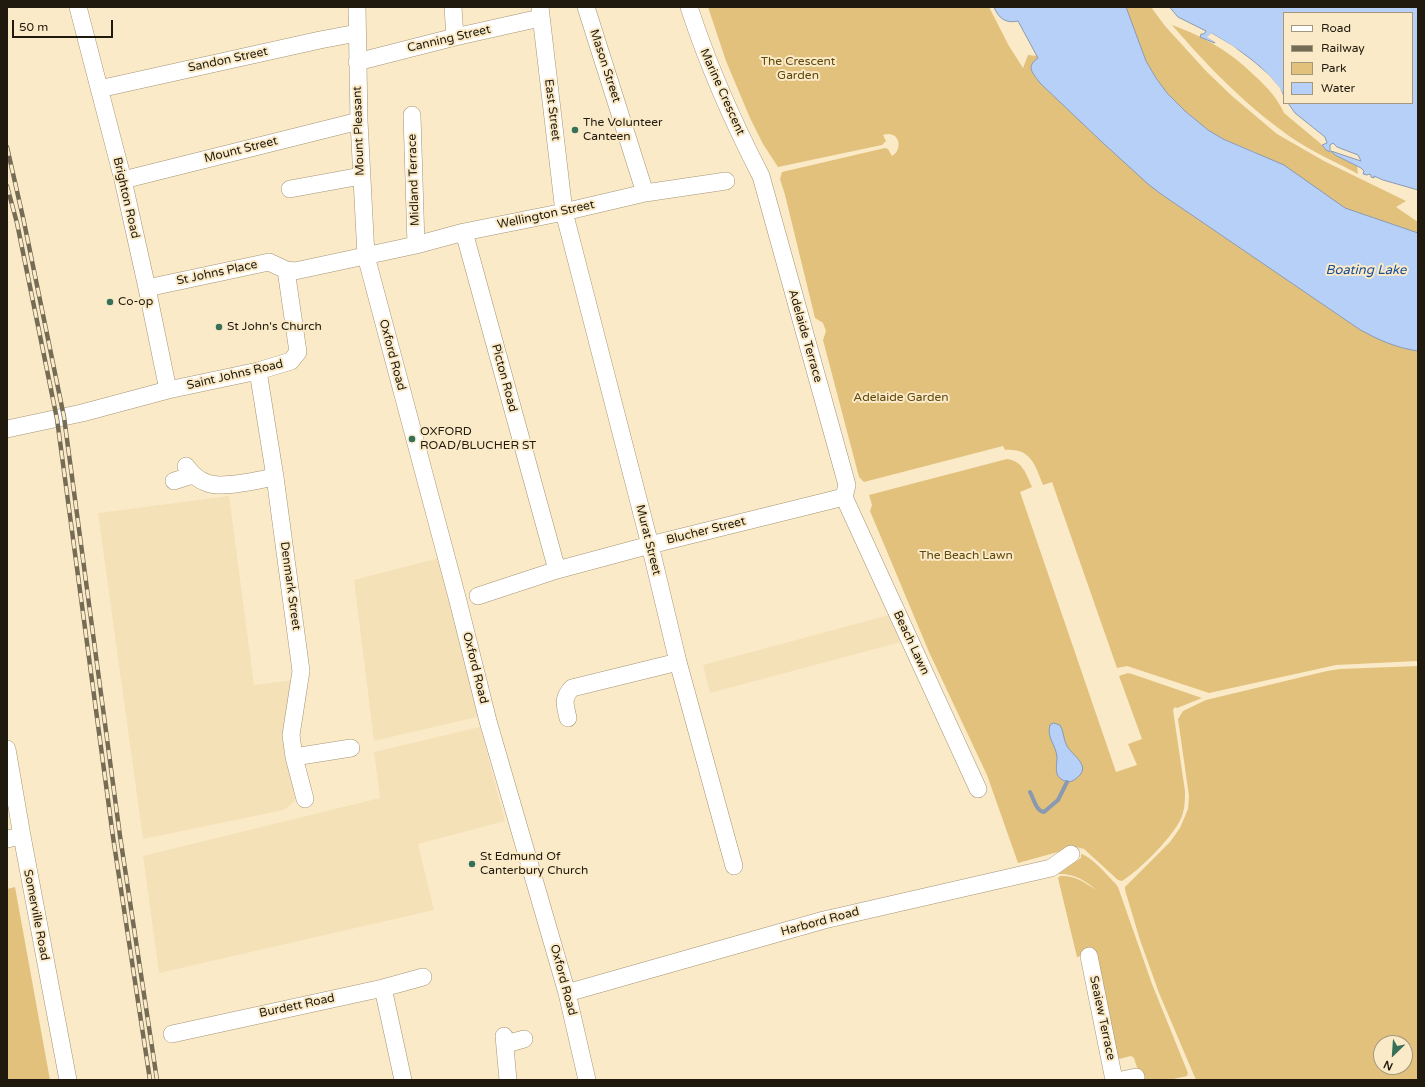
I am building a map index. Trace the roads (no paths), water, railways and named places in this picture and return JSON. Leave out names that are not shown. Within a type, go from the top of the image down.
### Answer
[{"type":"street","name":"Brighton Road","points":[[78,7],[122,180],[147,288],[168,390]]},
{"type":"street","name":"Mount Pleasant","points":[[357,7],[359,121],[366,256]]},
{"type":"street","points":[[453,7],[455,37]]},
{"type":"street","name":"Mason Street","points":[[586,7],[645,193]]},
{"type":"street","name":"Marine Crescent","points":[[689,7],[702,47],[748,151],[761,176]]},
{"type":"street","name":"Canning Street","points":[[357,62],[455,37],[540,12]]},
{"type":"street","name":"East Street","points":[[540,12],[564,212]]},
{"type":"street","name":"Sandon Street","points":[[99,89],[320,40],[357,34]]},
{"type":"street","name":"Midland Terrace","points":[[412,115],[416,246]]},
{"type":"street","name":"Mount Street","points":[[122,180],[359,121]]},
{"type":"street","points":[[290,189],[361,176]]},
{"type":"street","name":"Adelaide Terrace","points":[[761,176],[847,485],[844,497]]},
{"type":"street","name":"Wellington Street","points":[[366,256],[416,246],[464,232],[564,212],[645,193],[726,181]]},
{"type":"street","name":"Murat Street","points":[[564,212],[650,545],[678,662],[734,866]]},
{"type":"street","name":"Picton Road","points":[[464,232],[557,570]]},
{"type":"street","points":[[286,270],[295,271],[366,256]]},
{"type":"street","name":"Oxford Road","points":[[366,256],[458,601],[488,721],[567,993],[587,1080]]},
{"type":"street","name":"St Johns Place","points":[[147,288],[268,262],[286,270]]},
{"type":"street","name":"Saint Johns Road","points":[[7,429],[82,413],[168,390],[258,371],[291,361],[298,352],[286,270]]},
{"type":"street","name":"Denmark Street","points":[[258,371],[275,477],[301,671],[290,735],[305,799]]},
{"type":"street","points":[[174,481],[189,470],[208,484],[231,485],[275,477]]},
{"type":"street","name":"Blucher Street","points":[[478,596],[557,570],[650,545],[844,497]]},
{"type":"street","name":"Beach Lawn","points":[[844,497],[978,789]]},
{"type":"street","points":[[568,718],[565,700],[566,694],[572,688],[622,682],[678,662]]},
{"type":"street","points":[[294,757],[351,748]]},
{"type":"street","name":"Somerville Road","points":[[7,749],[14,838],[68,1080]]},
{"type":"street","name":"Harbord Road","points":[[567,993],[824,920],[1051,868],[1071,854]]},
{"type":"street","name":"Seaiew Terrace","points":[[1089,956],[1114,1080]]},
{"type":"street","name":"Burdett Road","points":[[172,1034],[383,988],[423,977]]},
{"type":"street","points":[[383,988],[403,1080]]},
{"type":"street","points":[[508,1080],[505,1040],[524,1039]]},
{"type":"water","name":"Boating Lake","points":[[994,7],[1126,7],[1146,61],[1156,78],[1167,93],[1185,111],[1208,130],[1223,139],[1284,165],[1345,208],[1418,233],[1418,351],[1388,343],[1359,329],[1148,184],[1040,83],[1031,67],[1034,61],[1038,58],[1018,21],[1006,21],[1000,17]]},
{"type":"water","points":[[1170,7],[1418,7],[1418,190],[1374,176],[1374,178],[1369,174],[1363,174],[1364,171],[1361,168],[1335,155],[1331,151],[1361,161],[1358,155],[1337,147],[1333,143],[1330,145],[1330,152],[1326,150],[1322,145],[1327,143],[1325,137],[1295,113],[1289,104],[1413,104],[1413,12],[1283,12],[1283,94],[1278,86],[1262,68],[1242,52],[1211,33],[1208,37],[1217,44],[1200,37],[1201,34],[1204,34],[1206,31],[1178,17]]},
{"type":"water","points":[[1054,723],[1060,725],[1067,746],[1081,763],[1082,771],[1080,775],[1069,782],[1061,779],[1057,774],[1057,757],[1049,733],[1050,725]]},
{"type":"waterway","points":[[1030,792],[1037,807],[1044,812],[1058,800],[1067,782]]},
{"type":"railway","points":[[7,147],[64,417],[120,836],[157,1080]]},
{"type":"railway","points":[[7,186],[17,223],[57,419],[113,837],[150,1080]]},
{"type":"place","name":"The Volunteer Canteen","points":[[575,130]]},
{"type":"place","name":"Co-op","points":[[110,302]]},
{"type":"place","name":"St John's Church","points":[[219,327]]},
{"type":"place","name":"OXFORD ROAD/BLUCHER ST","points":[[412,439]]},
{"type":"place","name":"St Edmund Of Canterbury Church","points":[[472,864]]},
{"type":"park label","name":"The Crescent Garden","points":[[798,69]]},
{"type":"park label","name":"Adelaide Garden","points":[[901,398]]},
{"type":"park label","name":"The Beach Lawn","points":[[966,556]]}]
